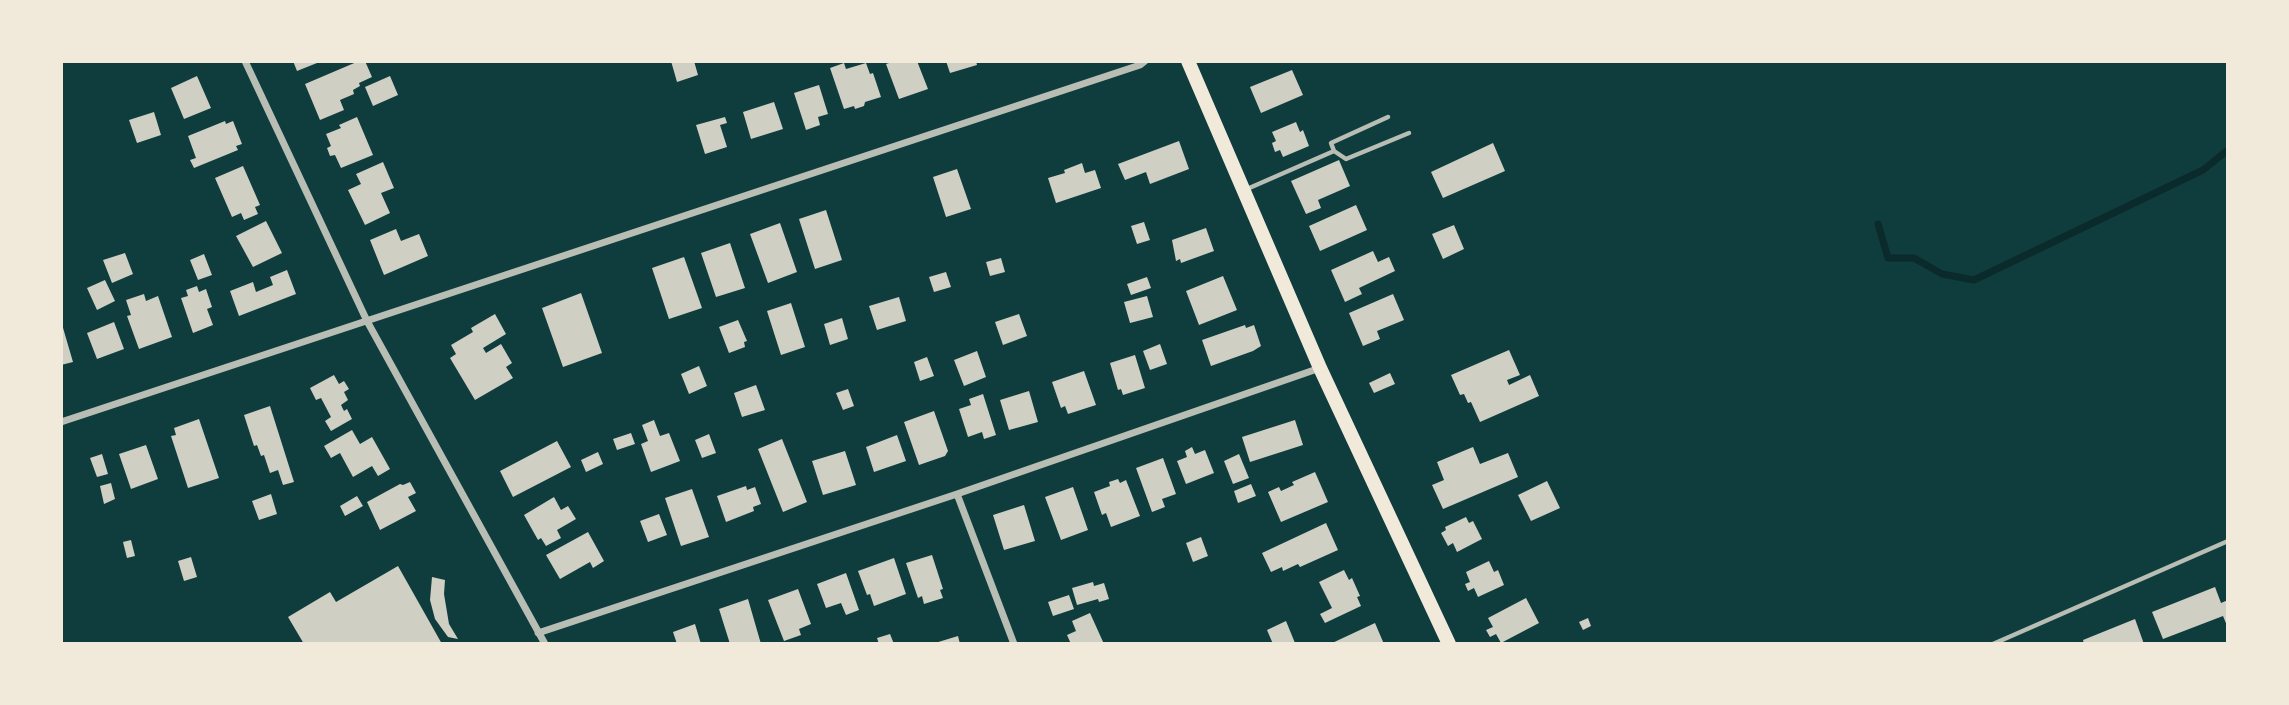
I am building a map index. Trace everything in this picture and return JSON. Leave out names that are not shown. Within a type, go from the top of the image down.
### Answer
[{"type":"main road","points":[[1188,61],[1320,368],[1449,644]]},
{"type":"street","points":[[245,61],[367,321],[545,644]]},
{"type":"street","points":[[61,422],[1140,65],[1145,61]]},
{"type":"street","points":[[538,632],[957,494],[1320,368]]},
{"type":"street","points":[[957,494],[1014,644]]},
{"type":"lane","points":[[1388,117],[1331,143],[1334,151],[1346,159],[1409,133]]},
{"type":"lane","points":[[1243,191],[1334,151]]},
{"type":"lane","points":[[1993,644],[2228,541]]},
{"type":"building","points":[[293,61],[322,61],[297,71]]},
{"type":"building","points":[[359,61],[365,61],[372,77],[359,83],[360,86],[353,90],[354,94],[340,100],[344,110],[320,120],[305,84]]},
{"type":"building","points":[[671,61],[694,61],[698,75],[677,82]]},
{"type":"building","points":[[888,61],[917,61],[928,89],[899,99],[886,64]]},
{"type":"building","points":[[946,61],[976,61],[977,65],[950,73]]},
{"type":"building","points":[[844,63],[846,69],[866,63],[870,74],[873,73],[881,97],[865,102],[864,106],[855,109],[854,106],[844,109],[830,68]]},
{"type":"building","points":[[1292,70],[1303,95],[1261,113],[1250,87]]},
{"type":"building","points":[[197,76],[211,108],[184,119],[171,88]]},
{"type":"building","points":[[390,76],[398,95],[373,106],[365,87]]},
{"type":"building","points":[[819,85],[828,114],[818,117],[820,125],[806,130],[794,93]]},
{"type":"building","points":[[774,102],[783,129],[751,139],[743,112]]},
{"type":"building","points":[[154,112],[161,135],[137,143],[129,120]]},
{"type":"building","points":[[357,117],[373,155],[341,168],[335,155],[330,156],[327,148],[331,146],[326,134]]},
{"type":"building","points":[[725,117],[727,123],[720,125],[727,147],[705,154],[696,125]]},
{"type":"building","points":[[225,121],[226,124],[233,121],[242,144],[236,146],[238,150],[194,168],[190,160],[196,158],[188,136]]},
{"type":"building","points":[[1296,122],[1300,132],[1303,130],[1309,146],[1283,157],[1280,150],[1275,152],[1272,143],[1276,141],[1272,132]]},
{"type":"building","points":[[1179,141],[1189,169],[1150,184],[1146,172],[1125,180],[1118,164]]},
{"type":"building","points":[[1493,143],[1505,171],[1443,198],[1431,172]]},
{"type":"building","points":[[1339,160],[1350,186],[1318,200],[1321,208],[1306,214],[1291,181]]},
{"type":"building","points":[[383,162],[394,188],[381,193],[390,213],[365,225],[348,190],[361,184],[356,174]]},
{"type":"building","points":[[1082,163],[1085,173],[1095,170],[1101,188],[1056,203],[1048,178],[1065,173],[1064,170]]},
{"type":"building","points":[[243,166],[260,205],[255,207],[258,214],[244,220],[241,213],[232,217],[215,178]]},
{"type":"building","points":[[957,169],[971,209],[946,217],[933,177]]},
{"type":"building","points":[[1356,205],[1367,230],[1320,251],[1309,226]]},
{"type":"building","points":[[826,210],[842,260],[815,269],[799,219]]},
{"type":"building","points":[[266,221],[282,253],[253,267],[236,236]]},
{"type":"building","points":[[1144,222],[1150,240],[1137,244],[1131,226]]},
{"type":"building","points":[[780,223],[797,272],[768,283],[750,234]]},
{"type":"building","points":[[1454,225],[1464,249],[1443,259],[1432,234]]},
{"type":"building","points":[[1206,228],[1214,251],[1181,263],[1180,259],[1176,261],[1172,240]]},
{"type":"building","points":[[396,229],[401,241],[419,234],[428,256],[384,275],[370,240]]},
{"type":"building","points":[[730,243],[745,288],[716,297],[701,253]]},
{"type":"building","points":[[1373,251],[1378,262],[1389,257],[1395,271],[1359,288],[1362,294],[1345,302],[1331,270]]},
{"type":"building","points":[[125,253],[133,274],[112,283],[103,260]]},
{"type":"building","points":[[204,254],[212,275],[198,280],[190,260]]},
{"type":"building","points":[[684,257],[702,308],[669,319],[652,268]]},
{"type":"building","points":[[1001,258],[1005,272],[990,276],[986,262]]},
{"type":"building","points":[[287,270],[296,294],[239,316],[230,291],[253,282],[256,292],[273,285],[270,277]]},
{"type":"building","points":[[946,272],[951,287],[934,292],[929,277]]},
{"type":"building","points":[[1223,276],[1237,310],[1199,325],[1186,291]]},
{"type":"building","points":[[1147,277],[1151,288],[1131,295],[1127,284]]},
{"type":"building","points":[[105,280],[115,301],[97,310],[87,288]]},
{"type":"building","points":[[197,286],[199,292],[206,289],[212,307],[207,309],[213,325],[193,333],[181,298],[188,296],[186,290]]},
{"type":"building","points":[[581,293],[602,353],[563,367],[542,308]]},
{"type":"building","points":[[144,294],[146,301],[158,296],[172,337],[139,349],[127,316],[131,315],[126,300]]},
{"type":"building","points":[[1393,294],[1404,320],[1377,331],[1380,339],[1363,346],[1349,313]]},
{"type":"building","points":[[1147,296],[1153,317],[1130,323],[1124,302]]},
{"type":"building","points":[[899,297],[906,321],[877,330],[869,306]]},
{"type":"building","points":[[791,303],[805,347],[781,355],[767,311]]},
{"type":"building","points":[[495,314],[506,334],[483,348],[486,353],[501,344],[512,363],[506,367],[513,378],[475,400],[450,358],[456,354],[451,345],[473,332],[471,328]]},
{"type":"building","points":[[1019,314],[1027,336],[1003,345],[995,322]]},
{"type":"building","points":[[842,318],[848,339],[830,345],[824,324]]},
{"type":"building","points":[[738,320],[747,341],[744,342],[745,347],[729,353],[719,327]]},
{"type":"building","points":[[61,321],[73,362],[61,365]]},
{"type":"building","points":[[114,322],[124,349],[97,359],[87,333]]},
{"type":"building","points":[[1245,325],[1246,328],[1254,325],[1261,346],[1211,366],[1202,340]]},
{"type":"building","points":[[1160,344],[1167,364],[1150,370],[1143,351]]},
{"type":"building","points":[[1509,350],[1520,375],[1507,380],[1509,385],[1530,375],[1539,396],[1480,422],[1471,402],[1468,403],[1464,394],[1460,395],[1451,375]]},
{"type":"building","points":[[977,351],[986,377],[964,386],[954,360]]},
{"type":"building","points":[[1135,355],[1145,388],[1123,395],[1121,389],[1118,390],[1110,363]]},
{"type":"building","points":[[927,357],[934,376],[920,381],[914,362]]},
{"type":"building","points":[[699,366],[707,386],[689,394],[681,374]]},
{"type":"building","points":[[1084,371],[1096,405],[1068,414],[1065,406],[1061,408],[1052,382]]},
{"type":"building","points":[[1390,373],[1395,384],[1374,393],[1369,383]]},
{"type":"building","points":[[334,375],[339,384],[344,381],[349,389],[344,392],[348,400],[341,405],[344,411],[347,409],[352,419],[331,431],[325,421],[331,417],[321,398],[316,400],[310,388]]},
{"type":"building","points":[[756,385],[765,410],[742,417],[734,393]]},
{"type":"building","points":[[848,389],[854,406],[843,410],[836,393]]},
{"type":"building","points":[[1029,391],[1038,422],[1009,430],[1000,400]]},
{"type":"building","points":[[983,394],[996,435],[984,439],[982,432],[968,437],[959,409],[971,405],[969,399]]},
{"type":"building","points":[[270,406],[294,482],[283,485],[278,470],[270,473],[264,455],[261,456],[257,445],[254,446],[244,415]]},
{"type":"building","points":[[934,411],[948,451],[945,456],[919,465],[904,422]]},
{"type":"building","points":[[199,419],[219,478],[188,488],[171,436],[176,435],[174,428]]},
{"type":"building","points":[[654,420],[660,436],[669,433],[680,461],[651,472],[641,444],[648,441],[642,425]]},
{"type":"building","points":[[1295,420],[1303,445],[1250,462],[1242,437]]},
{"type":"building","points":[[352,430],[360,444],[372,437],[390,469],[378,476],[372,466],[353,477],[340,453],[331,458],[324,446]]},
{"type":"building","points":[[631,433],[635,444],[617,450],[613,439]]},
{"type":"building","points":[[709,434],[716,453],[702,458],[695,440]]},
{"type":"building","points":[[897,435],[906,461],[874,472],[866,447]]},
{"type":"building","points":[[782,439],[807,502],[783,512],[758,449]]},
{"type":"building","points":[[557,441],[571,467],[513,497],[500,471]]},
{"type":"building","points":[[146,445],[158,479],[131,489],[119,454]]},
{"type":"building","points":[[1192,447],[1195,454],[1205,450],[1214,473],[1186,484],[1177,461],[1187,457],[1185,451]]},
{"type":"building","points":[[1473,447],[1480,464],[1508,453],[1518,477],[1443,509],[1432,485],[1444,480],[1437,462]]},
{"type":"building","points":[[845,451],[856,485],[823,495],[812,461]]},
{"type":"building","points":[[598,452],[603,464],[586,472],[581,460]]},
{"type":"building","points":[[102,454],[108,474],[97,477],[90,458]]},
{"type":"building","points":[[1239,454],[1249,478],[1233,484],[1224,461]]},
{"type":"building","points":[[1163,458],[1176,494],[1162,499],[1165,507],[1152,512],[1136,468]]},
{"type":"building","points":[[1315,472],[1328,502],[1281,522],[1268,492],[1279,487],[1281,491],[1294,485],[1292,482]]},
{"type":"building","points":[[1118,479],[1120,483],[1126,480],[1140,516],[1111,527],[1106,513],[1102,515],[1094,492],[1110,486],[1109,482]]},
{"type":"building","points":[[1547,481],[1560,508],[1531,521],[1518,495]]},
{"type":"building","points":[[410,482],[416,493],[408,497],[416,511],[380,530],[367,502],[400,484]]},
{"type":"building","points":[[111,483],[115,499],[104,504],[100,486]]},
{"type":"building","points":[[1251,484],[1256,496],[1238,503],[1234,491]]},
{"type":"building","points":[[746,486],[747,490],[755,487],[761,504],[753,507],[754,511],[726,522],[717,496]]},
{"type":"building","points":[[1073,487],[1088,530],[1061,540],[1045,497]]},
{"type":"building","points":[[692,489],[709,537],[681,546],[665,498]]},
{"type":"building","points":[[271,494],[277,514],[259,520],[252,501]]},
{"type":"building","points":[[357,496],[363,506],[345,516],[340,506]]},
{"type":"building","points":[[554,497],[561,510],[568,506],[576,519],[557,530],[561,538],[546,546],[541,538],[538,540],[524,515]]},
{"type":"building","points":[[1024,505],[1035,541],[1004,550],[993,515]]},
{"type":"building","points":[[659,514],[667,535],[648,542],[640,521]]},
{"type":"building","points":[[1466,517],[1469,523],[1473,521],[1482,539],[1457,552],[1453,543],[1448,546],[1441,533],[1446,530],[1445,527]]},
{"type":"building","points":[[1326,523],[1338,550],[1300,567],[1298,564],[1283,571],[1282,567],[1271,572],[1262,553]]},
{"type":"building","points":[[588,532],[604,561],[593,568],[590,562],[560,579],[546,555]]},
{"type":"building","points":[[1201,537],[1208,556],[1193,562],[1186,543]]},
{"type":"building","points":[[131,540],[135,556],[127,558],[123,542]]},
{"type":"building","points":[[932,555],[943,589],[940,590],[943,598],[924,604],[922,596],[918,598],[906,563]]},
{"type":"building","points":[[191,557],[197,577],[184,581],[178,561]]},
{"type":"building","points":[[894,558],[906,594],[874,606],[858,571]]},
{"type":"building","points":[[1489,561],[1494,572],[1498,570],[1504,585],[1478,597],[1474,588],[1468,591],[1465,584],[1470,582],[1466,572]]},
{"type":"building","points":[[398,566],[442,644],[304,644],[288,617],[330,592],[336,602]]},
{"type":"building","points":[[1344,570],[1349,580],[1352,578],[1360,596],[1357,597],[1361,606],[1325,623],[1320,614],[1332,608],[1319,582]]},
{"type":"building","points":[[846,573],[859,610],[846,615],[841,603],[826,608],[817,584]]},
{"type":"building","points":[[432,577],[445,580],[444,594],[449,624],[458,639],[448,637],[435,619],[430,600]]},
{"type":"building","points":[[1093,582],[1094,586],[1104,583],[1109,599],[1077,605],[1072,588]]},
{"type":"building","points":[[2215,587],[2221,603],[2228,600],[2228,628],[2223,616],[2163,639],[2152,612]]},
{"type":"building","points":[[798,589],[811,624],[799,629],[801,635],[784,641],[768,600]]},
{"type":"building","points":[[1069,595],[1074,609],[1053,616],[1048,602]]},
{"type":"building","points":[[1526,598],[1539,623],[1501,643],[1496,634],[1490,637],[1486,630],[1493,627],[1488,618]]},
{"type":"building","points":[[748,599],[761,644],[730,644],[719,609]]},
{"type":"building","points":[[1090,613],[1104,644],[1071,644],[1067,635],[1076,631],[1072,621]]},
{"type":"building","points":[[1588,618],[1591,626],[1583,630],[1579,622]]},
{"type":"building","points":[[2135,619],[2144,644],[2084,644],[2083,640]]},
{"type":"building","points":[[1286,621],[1295,643],[1273,644],[1267,630]]},
{"type":"building","points":[[1375,623],[1384,644],[1330,644]]},
{"type":"building","points":[[695,624],[701,644],[677,644],[673,632]]},
{"type":"building","points":[[890,634],[894,644],[879,644],[877,638]]},
{"type":"building","points":[[958,636],[960,644],[935,644],[935,643]]},
{"type":"waterway","points":[[1878,224],[1888,258],[1914,258],[1942,274],[1974,280],[2203,170],[2228,150]]}]
